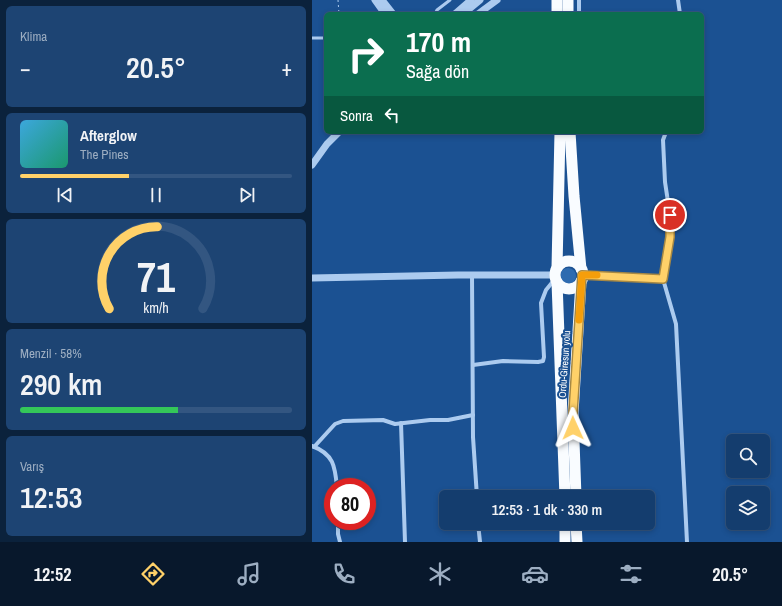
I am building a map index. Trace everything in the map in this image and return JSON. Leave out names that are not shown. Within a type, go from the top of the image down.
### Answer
[{"type":"highway","points":[[557,0],[557,12]]},
{"type":"highway","points":[[568,0],[568,12]]},
{"type":"highway","name":"Ordu-Giresun yolu","points":[[560,134],[556,276],[564,490]]},
{"type":"highway","name":"Ordu-Giresun yolu","points":[[570,134],[574,196],[582,275],[573,413],[576,490]]},
{"type":"highway","points":[[567,261],[575,263],[582,275],[574,288],[569,289],[564,288],[556,276],[563,262],[567,261]]},
{"type":"highway","points":[[565,530],[565,542]]},
{"type":"highway","points":[[576,530],[577,542]]},
{"type":"street","points":[[375,0],[384,12]]},
{"type":"street","points":[[382,0],[391,12]]},
{"type":"street","points":[[456,12],[471,0]]},
{"type":"street","points":[[465,12],[480,0]]},
{"type":"street","points":[[481,12],[496,0]]},
{"type":"street","points":[[579,12],[580,0]]},
{"type":"street","points":[[678,0],[680,12]]},
{"type":"street","points":[[312,165],[327,144],[337,134]]},
{"type":"street","points":[[665,134],[663,140],[664,175],[670,215],[670,237],[663,279],[676,324],[687,542]]},
{"type":"street","points":[[312,278],[472,275],[556,276]]},
{"type":"street","points":[[472,275],[473,416],[477,490]]},
{"type":"street","points":[[582,275],[663,279]]},
{"type":"street","points":[[473,365],[503,361],[543,361],[541,303],[546,290],[556,276]]},
{"type":"street","points":[[336,478],[332,460],[321,450],[313,446],[335,424],[344,421],[383,420],[395,424],[430,420],[448,420],[473,416]]},
{"type":"street","points":[[401,423],[405,542]]},
{"type":"street","points":[[338,530],[340,542]]},
{"type":"street","points":[[479,530],[480,542]]},
{"type":"lane","points":[[436,12],[450,0]]},
{"type":"lane","points":[[312,38],[324,38]]},
{"type":"path","points":[[338,0],[339,12]]},
{"type":"shaded area","points":[[565,268],[571,268],[576,273],[574,282],[571,284],[565,284],[560,279],[560,273]]},
{"type":"slow traffic","points":[[579,320],[582,275],[597,275]]},
{"type":"route","points":[[573,428],[582,275],[663,279],[670,237],[670,215]]}]
